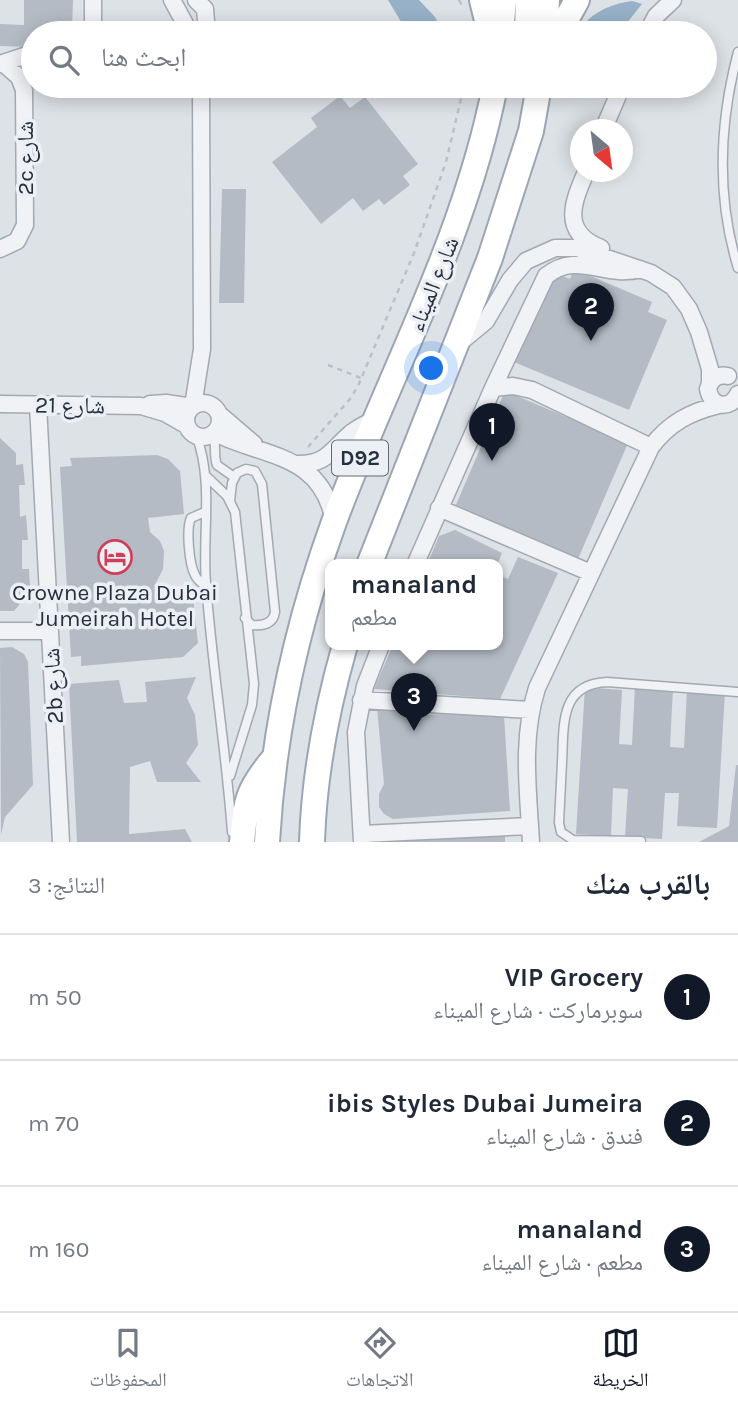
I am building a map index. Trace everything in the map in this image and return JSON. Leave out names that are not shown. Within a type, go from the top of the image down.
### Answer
[{"type":"main road","points":[[482,0],[487,21]]},
{"type":"main road","points":[[502,21],[504,0]]},
{"type":"main road","points":[[527,21],[528,0]]},
{"type":"main road","points":[[546,21],[547,0]]},
{"type":"main road","points":[[566,21],[577,0]]},
{"type":"main road","name":"شارع الميناء","points":[[267,842],[275,757],[298,641],[334,522],[459,220],[493,98]]},
{"type":"main road","points":[[521,98],[521,107],[531,131]]},
{"type":"main road","name":"شارع الميناء","points":[[371,559],[490,258],[531,131],[537,98]]},
{"type":"main road","points":[[516,181],[540,155],[552,98]]},
{"type":"main road","points":[[315,836],[330,707],[344,650]]},
{"type":"main road","points":[[242,842],[251,789],[275,757]]},
{"type":"street","points":[[93,0],[93,21]]},
{"type":"street","points":[[196,0],[205,9],[206,21]]},
{"type":"street","points":[[653,21],[673,0]]},
{"type":"street","points":[[178,2],[184,21]]},
{"type":"street","name":"2c شارع","points":[[2,63],[21,57]]},
{"type":"street","name":"2c شارع","points":[[2,63],[19,77],[21,82]]},
{"type":"street","name":"2c شارع","points":[[0,249],[17,241],[24,225],[24,98]]},
{"type":"street","points":[[202,98],[202,349],[193,407],[187,415],[191,430],[201,437],[214,433],[296,464],[321,486],[334,522]]},
{"type":"street","points":[[608,119],[617,98]]},
{"type":"street","points":[[582,182],[573,206],[579,233],[592,244],[625,258],[640,269]]},
{"type":"street","points":[[455,346],[486,321],[526,261],[544,251],[577,248],[661,278],[677,291],[690,309],[699,332],[710,369],[711,399],[727,408]]},
{"type":"street","points":[[418,559],[541,283],[559,267],[575,264],[620,271],[640,269]]},
{"type":"street","points":[[699,332],[733,381]]},
{"type":"street","points":[[202,349],[220,422],[214,433]]},
{"type":"street","points":[[379,650],[361,700],[356,749],[362,838],[530,834],[526,749],[537,688],[650,447],[666,429],[686,415],[717,376],[733,381]]},
{"type":"street","points":[[493,388],[513,386],[532,390],[650,447]]},
{"type":"street","points":[[686,415],[727,408],[738,394]]},
{"type":"street","name":"شارع 21","points":[[0,404],[141,406],[166,403],[193,407]]},
{"type":"street","points":[[193,407],[203,403],[216,410],[258,448]]},
{"type":"street","name":"2b شارع","points":[[37,405],[61,842]]},
{"type":"street","name":"شارع 21","points":[[141,406],[165,412],[191,430]]},
{"type":"street","points":[[296,464],[313,463],[330,455],[350,434],[376,419]]},
{"type":"street","points":[[439,508],[591,573]]},
{"type":"street","points":[[0,631],[50,631]]},
{"type":"street","points":[[361,700],[531,710]]},
{"type":"lane","points":[[738,52],[727,98],[721,156],[727,222],[738,268]]},
{"type":"lane","points":[[191,430],[202,455],[205,476],[206,587],[233,842]]},
{"type":"lane","points":[[214,433],[217,465],[234,477]]},
{"type":"lane","points":[[230,502],[234,477],[246,469],[256,471],[261,479],[275,612],[267,624],[252,625],[245,618]]},
{"type":"lane","points":[[205,476],[230,502],[236,518],[254,684],[228,782]]},
{"type":"lane","points":[[205,512],[191,518],[188,526],[193,570],[206,587]]},
{"type":"lane","points":[[641,841],[573,840],[561,832],[559,823],[564,719],[571,700],[587,686],[607,682],[738,692]]},
{"type":"path","points":[[296,464],[350,399],[361,378],[414,253],[442,175],[461,98]]},
{"type":"path","points":[[602,98],[614,104]]},
{"type":"path","points":[[328,365],[361,378]]},
{"type":"water","points":[[388,0],[419,0],[437,21],[401,21]]},
{"type":"water","points":[[632,1],[642,4],[629,21],[587,21],[594,15],[616,4]]},
{"type":"building","points":[[24,0],[73,0],[72,21],[24,21]]},
{"type":"building","points":[[0,24],[21,25],[21,47],[0,46]]},
{"type":"building","points":[[337,98],[342,98],[350,108],[366,98],[418,164],[403,176],[410,185],[384,205],[379,199],[363,211],[353,198],[321,224],[272,162],[317,127],[311,118]]},
{"type":"building","points":[[222,189],[246,189],[244,303],[219,303]]},
{"type":"building","points":[[574,269],[652,302],[648,312],[667,320],[629,410],[514,362],[553,272],[570,279]]},
{"type":"building","points":[[505,391],[628,443],[578,559],[455,507]]},
{"type":"building","points":[[0,438],[16,453],[16,465],[23,464],[25,485],[19,485],[20,517],[26,515],[28,540],[22,540],[22,569],[29,569],[30,588],[24,588],[24,599],[14,611],[0,611]]},
{"type":"building","name":"Crowne Plaza Dubai Jumeirah Hotel","points":[[157,455],[168,459],[180,471],[184,514],[148,518],[150,532],[160,541],[164,551],[163,569],[156,583],[157,599],[193,597],[198,643],[183,657],[81,666],[81,656],[71,657],[60,467],[72,466],[70,458]]},
{"type":"building","points":[[455,530],[502,553],[500,559],[429,559],[439,536]]},
{"type":"building","points":[[518,557],[558,573],[500,699],[374,689],[391,650],[503,650],[503,577],[508,579]]},
{"type":"building","points":[[12,647],[24,654],[28,662],[33,785],[5,817],[1,835],[0,648]]},
{"type":"building","points":[[196,677],[187,698],[195,715],[198,745],[186,763],[201,782],[157,782],[150,761],[130,767],[129,834],[185,829],[192,842],[77,842],[69,684],[119,680],[124,703],[147,702],[145,682]]},
{"type":"building","points":[[635,686],[673,688],[670,747],[684,748],[687,690],[725,692],[717,828],[677,826],[679,793],[665,793],[662,839],[625,837],[628,789],[613,788],[611,836],[576,834],[585,687],[622,690],[619,744],[632,745]]},
{"type":"building","points":[[411,704],[425,715],[504,715],[510,811],[393,819],[384,814],[379,807],[379,794],[384,784],[377,708]]},
{"type":"building","points":[[736,765],[738,842],[699,842],[729,826]]},
{"type":"building","points":[[505,828],[505,842],[383,842],[383,834]]},
{"type":"place","name":"ibis Styles Dubai Jumeira","points":[[591,341]]},
{"type":"place","name":"VIP Grocery","points":[[492,461]]},
{"type":"place","name":"Crowne Plaza Dubai Jumeirah Hotel","points":[[115,557]]},
{"type":"place","name":"manaland","points":[[414,731]]}]
